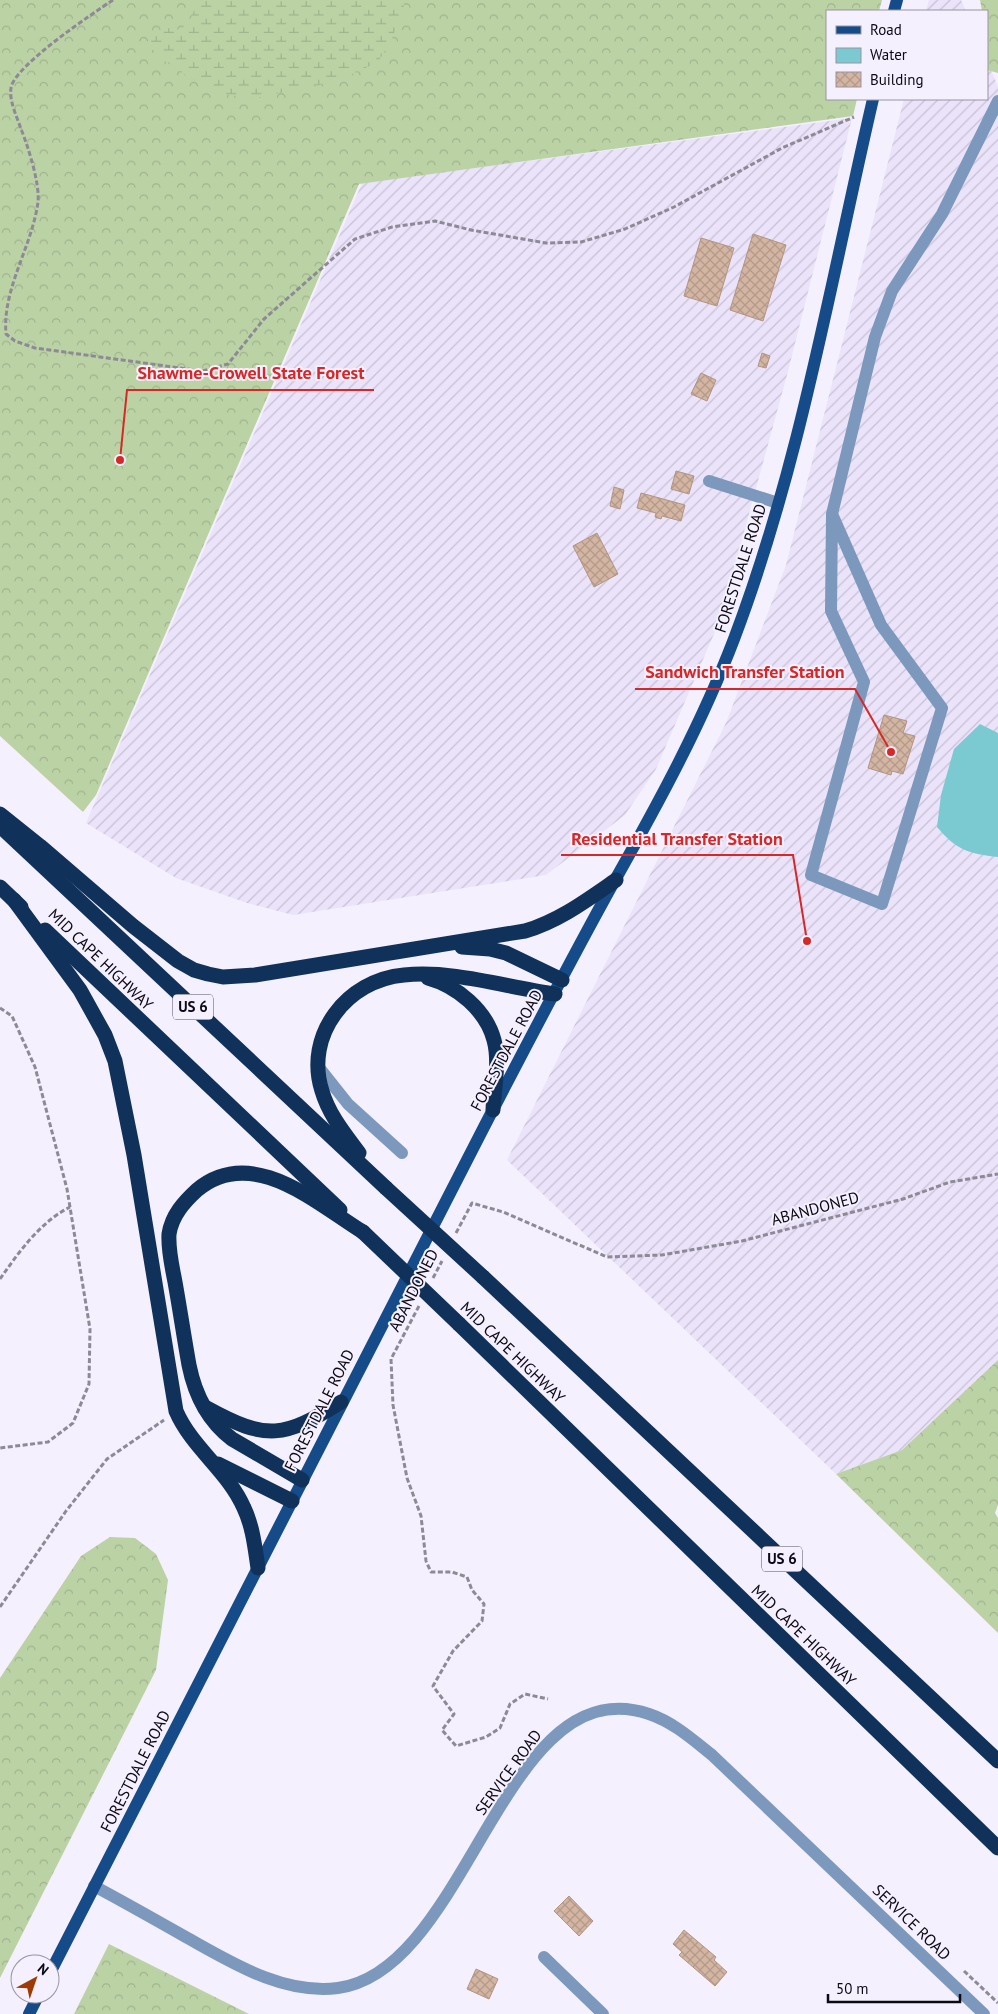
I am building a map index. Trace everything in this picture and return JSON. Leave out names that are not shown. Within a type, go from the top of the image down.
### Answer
[{"type":"highway","points":[[0,814],[163,950],[194,970],[223,976],[255,975],[436,946],[539,926],[567,913],[616,880]]},
{"type":"highway","name":"MID CAPE HIGHWAY","points":[[0,826],[483,1277],[905,1675],[957,1720],[998,1761]]},
{"type":"highway","name":"MID CAPE HIGHWAY","points":[[0,887],[459,1324],[998,1848]]},
{"type":"highway","points":[[14,900],[80,990],[105,1035],[115,1061],[130,1129],[176,1411],[190,1436],[226,1479],[244,1507],[251,1528],[258,1568]]},
{"type":"highway","points":[[436,946],[490,949],[520,959],[562,980]]},
{"type":"highway","points":[[386,1188],[332,1114],[321,1090],[317,1065],[323,1036],[330,1020],[344,1002],[368,985],[393,976],[459,977],[555,994]]},
{"type":"highway","points":[[420,976],[457,992],[484,1019],[494,1040],[495,1049],[493,1110]]},
{"type":"highway","points":[[302,1480],[232,1439],[222,1431],[202,1405],[190,1372],[169,1245],[171,1224],[182,1205],[211,1181],[236,1173],[251,1172],[278,1180],[363,1232]]},
{"type":"highway","points":[[202,1405],[244,1426],[271,1431],[298,1427],[340,1402]]},
{"type":"highway","points":[[208,1458],[238,1476],[292,1501]]},
{"type":"main road","name":"FORESTDALE ROAD","points":[[60,1954],[258,1568],[340,1402],[562,980],[658,806],[719,678],[745,609],[778,503],[831,293],[873,100]]},
{"type":"street","points":[[832,514],[881,625],[942,708],[882,904],[811,875],[864,682],[831,611],[832,514],[875,337],[892,291],[942,214],[998,100]]},
{"type":"street","points":[[708,481],[778,503]]},
{"type":"street","points":[[317,1065],[348,1104],[402,1153]]},
{"type":"street","points":[[905,1675],[998,1756]]},
{"type":"street","name":"SERVICE ROAD","points":[[94,1886],[228,1960],[283,1983],[320,1988],[354,1984],[386,1968],[413,1940],[519,1779],[551,1737],[576,1720],[591,1714],[605,1710],[634,1710],[663,1720],[712,1754],[984,2014]]},
{"type":"street","points":[[544,1957],[603,2014]]},
{"type":"path","points":[[113,0],[54,43],[18,73],[11,88],[15,113],[29,150],[38,201],[30,237],[9,298],[5,325],[6,334],[14,341],[34,348],[202,371],[228,364],[264,319],[355,239],[392,226],[435,221],[471,230],[546,243],[582,242],[625,229],[674,207],[782,148],[829,126],[870,112]]},
{"type":"path","points":[[0,1008],[12,1016],[35,1068],[70,1207],[90,1329],[89,1384],[73,1424],[48,1442],[0,1448]]},
{"type":"path","name":"ABANDONED","points":[[454,1238],[472,1203],[503,1212],[607,1256],[662,1255],[742,1241],[903,1199],[950,1182],[998,1174]]},
{"type":"path","points":[[0,1279],[28,1243],[56,1214],[70,1207]]},
{"type":"path","name":"ABANDONED","points":[[432,1281],[445,1255]]},
{"type":"path","name":"ABANDONED","points":[[423,1298],[391,1359],[393,1405],[407,1478],[421,1516],[426,1561],[431,1572],[452,1572],[467,1578],[472,1590],[484,1604],[482,1622],[453,1650],[433,1686],[454,1714],[442,1730],[456,1746],[478,1740],[500,1728],[510,1704],[525,1694],[548,1699]]},
{"type":"path","points":[[0,1607],[23,1570],[66,1511],[108,1459],[176,1411]]},
{"type":"path","points":[[964,1970],[998,2002]]},
{"type":"shaded area","points":[[929,0],[961,0],[966,10],[926,10]]},
{"type":"shaded area","points":[[988,62],[998,87],[998,1361],[902,1450],[836,1474],[507,1160],[726,723],[786,565],[904,100],[988,100]]},
{"type":"shaded area","points":[[852,118],[787,375],[720,620],[656,769],[625,815],[546,875],[293,915],[247,903],[176,878],[86,823],[362,183]]},
{"type":"green space","points":[[0,0],[882,0],[879,10],[826,10],[826,100],[857,100],[853,116],[359,184],[96,795],[83,812],[0,736]]},
{"type":"green space","points":[[195,0],[403,0],[404,5],[392,39],[378,62],[335,82],[255,98],[227,95],[198,83],[166,62],[153,50],[148,33],[167,28],[180,30],[192,17]]},
{"type":"green space","points":[[980,0],[998,0],[998,73],[988,70],[988,10],[982,10]]},
{"type":"green space","points":[[998,1360],[998,1505],[995,1513],[998,1518],[998,1633],[836,1474],[902,1450]]},
{"type":"green space","points":[[110,1537],[135,1538],[156,1554],[168,1580],[156,1670],[12,1954],[10,1954],[10,1958],[0,1978],[0,1678],[81,1556]]},
{"type":"green space","points":[[109,1944],[249,2014],[74,2014]]},
{"type":"water","points":[[980,724],[998,733],[998,857],[964,850],[950,841],[937,827],[941,795],[954,749]]},
{"type":"building","points":[[753,234],[786,245],[763,321],[730,310]]},
{"type":"building","points":[[701,238],[734,248],[717,306],[684,296]]},
{"type":"building","points":[[762,353],[770,356],[766,368],[758,366]]},
{"type":"building","points":[[701,373],[716,380],[707,401],[691,394]]},
{"type":"building","points":[[676,471],[694,476],[689,494],[671,489]]},
{"type":"building","points":[[614,487],[624,490],[620,509],[610,506]]},
{"type":"building","points":[[641,493],[685,505],[681,521],[662,516],[661,519],[655,517],[656,513],[637,508]]},
{"type":"building","points":[[597,533],[618,574],[594,587],[573,546]]},
{"type":"building","points":[[884,715],[907,721],[903,733],[915,736],[903,774],[892,771],[891,775],[868,768]]},
{"type":"building","points":[[569,1896],[593,1921],[579,1936],[554,1911]]},
{"type":"building","points":[[684,1930],[716,1957],[714,1960],[727,1972],[715,1986],[679,1955],[682,1952],[673,1944]]},
{"type":"building","points":[[476,1969],[498,1979],[489,1999],[467,1989]]},
{"type":"place","name":"Shawme-Crowell State Forest","points":[[120,460]]},
{"type":"place","name":"Sandwich Transfer Station","points":[[891,752]]},
{"type":"place","name":"Residential Transfer Station","points":[[807,941]]}]
